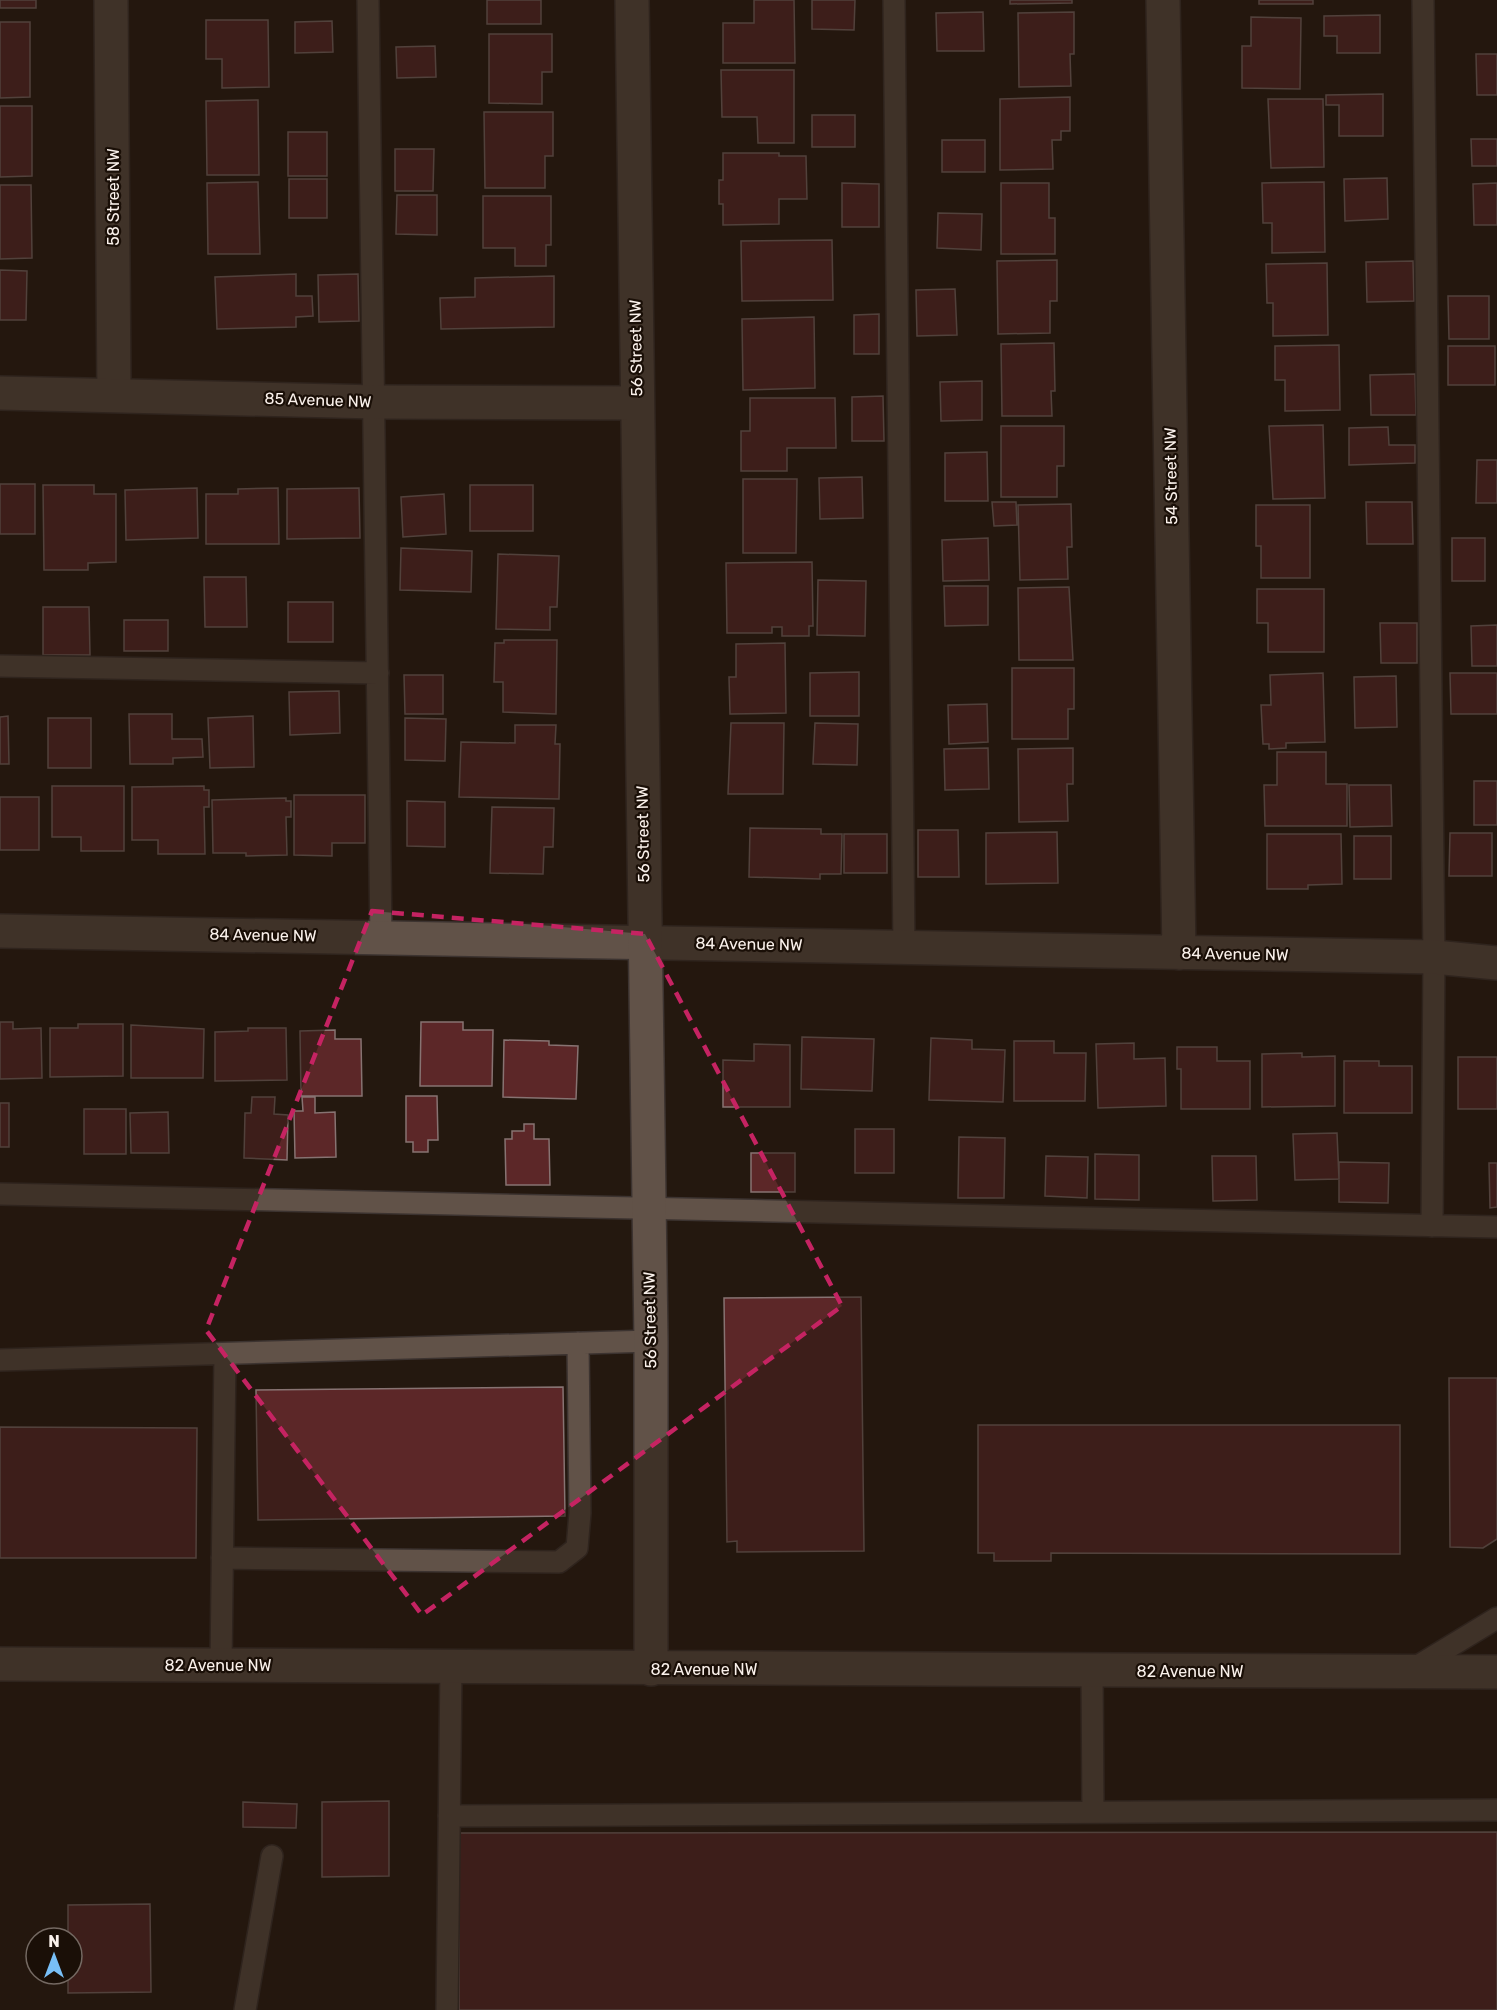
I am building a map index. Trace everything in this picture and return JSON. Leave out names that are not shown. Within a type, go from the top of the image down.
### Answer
[{"type":"street","name":"58 Street NW","points":[[111,0],[114,394]]},
{"type":"street","name":"56 Street NW","points":[[632,0],[651,1341],[651,1669]]},
{"type":"street","name":"54 Street NW","points":[[1163,0],[1179,953]]},
{"type":"street","name":"85 Avenue NW","points":[[0,393],[375,402],[636,403]]},
{"type":"street","name":"84 Avenue NW","points":[[0,931],[1434,957],[1497,963]]},
{"type":"street","name":"82 Avenue NW","points":[[0,1664],[1497,1672]]},
{"type":"lane","points":[[368,0],[381,938]]},
{"type":"lane","points":[[894,0],[904,948]]},
{"type":"lane","points":[[1423,0],[1434,957],[1432,1226]]},
{"type":"lane","points":[[0,666],[378,673]]},
{"type":"lane","points":[[0,1194],[648,1206],[1497,1227]]},
{"type":"lane","points":[[0,1360],[651,1341]]},
{"type":"lane","points":[[222,1558],[559,1563],[577,1548],[580,1513],[578,1343]]},
{"type":"lane","points":[[221,1665],[225,1354]]},
{"type":"lane","points":[[1408,1672],[1497,1618]]},
{"type":"lane","points":[[447,2010],[451,1667]]},
{"type":"lane","points":[[1092,1671],[1093,1812]]},
{"type":"lane","points":[[449,1816],[1497,1810]]},
{"type":"lane","points":[[244,2010],[272,1856]]},
{"type":"highlighted area","points":[[372,911],[645,934],[842,1306],[422,1615],[206,1330]]},
{"type":"building","points":[[0,0],[36,0],[36,8],[0,8]]},
{"type":"building","points":[[487,0],[541,0],[541,24],[487,24]]},
{"type":"building","points":[[754,0],[794,0],[795,63],[723,63],[723,23],[754,23]]},
{"type":"building","points":[[812,0],[855,0],[854,30],[812,29]]},
{"type":"building","points":[[1010,0],[1072,0],[1072,3],[1010,4]]},
{"type":"building","points":[[1259,0],[1313,0],[1313,4],[1259,4]]},
{"type":"building","points":[[983,12],[984,51],[937,51],[936,13]]},
{"type":"building","points":[[1074,12],[1074,54],[1070,54],[1071,86],[1019,87],[1018,13]]},
{"type":"building","points":[[1380,15],[1380,53],[1337,53],[1337,36],[1324,36],[1324,16]]},
{"type":"building","points":[[1251,17],[1301,18],[1300,89],[1242,88],[1242,46],[1251,46]]},
{"type":"building","points":[[206,20],[268,20],[269,87],[222,88],[222,59],[206,59]]},
{"type":"building","points":[[332,21],[333,52],[295,53],[295,22]]},
{"type":"building","points":[[0,22],[30,22],[30,97],[0,98]]},
{"type":"building","points":[[489,34],[552,34],[552,72],[542,72],[542,104],[489,103]]},
{"type":"building","points":[[435,46],[436,77],[397,78],[396,47]]},
{"type":"building","points":[[1476,54],[1497,54],[1497,95],[1477,95]]},
{"type":"building","points":[[721,70],[794,70],[794,143],[758,143],[757,117],[722,117]]},
{"type":"building","points":[[1383,94],[1383,136],[1339,136],[1339,105],[1326,105],[1326,95]]},
{"type":"building","points":[[1070,97],[1070,131],[1061,131],[1061,140],[1052,140],[1053,169],[1000,170],[1000,99]]},
{"type":"building","points":[[1268,99],[1323,99],[1324,167],[1271,168]]},
{"type":"building","points":[[258,100],[259,175],[207,175],[206,101]]},
{"type":"building","points":[[0,106],[32,106],[32,176],[0,177]]},
{"type":"building","points":[[484,112],[553,112],[553,156],[545,156],[545,188],[485,188]]},
{"type":"building","points":[[812,115],[855,115],[855,147],[812,147]]},
{"type":"building","points":[[288,132],[327,132],[327,176],[288,176]]},
{"type":"building","points":[[1471,139],[1497,139],[1497,166],[1472,166]]},
{"type":"building","points":[[942,140],[985,140],[985,172],[942,172]]},
{"type":"building","points":[[395,149],[434,149],[433,191],[395,191]]},
{"type":"building","points":[[723,153],[779,153],[779,156],[806,156],[807,199],[779,199],[779,224],[723,225],[723,204],[719,204],[719,180],[723,180]]},
{"type":"building","points":[[1387,178],[1388,219],[1345,221],[1344,179]]},
{"type":"building","points":[[289,179],[327,179],[327,218],[289,218]]},
{"type":"building","points":[[258,182],[260,254],[208,254],[207,183]]},
{"type":"building","points":[[1324,182],[1325,252],[1272,253],[1272,223],[1263,223],[1262,183]]},
{"type":"building","points":[[842,183],[879,184],[879,227],[842,227]]},
{"type":"building","points":[[1001,183],[1049,183],[1049,218],[1055,218],[1055,254],[1001,254]]},
{"type":"building","points":[[1497,183],[1497,225],[1474,225],[1473,184]]},
{"type":"building","points":[[0,185],[31,185],[32,258],[0,259]]},
{"type":"building","points":[[397,195],[437,195],[437,235],[396,234]]},
{"type":"building","points":[[483,196],[551,196],[551,245],[546,245],[546,266],[515,266],[515,248],[483,248]]},
{"type":"building","points":[[938,213],[982,214],[981,250],[937,248]]},
{"type":"building","points":[[832,240],[833,300],[742,301],[741,241]]},
{"type":"building","points":[[1057,260],[1057,301],[1050,301],[1050,333],[998,334],[997,261]]},
{"type":"building","points":[[1413,261],[1414,301],[1367,302],[1366,262]]},
{"type":"building","points":[[1327,263],[1328,335],[1273,336],[1273,303],[1267,303],[1266,264]]},
{"type":"building","points":[[0,270],[27,271],[26,320],[0,320]]},
{"type":"building","points":[[296,274],[296,296],[312,296],[313,316],[296,317],[296,327],[217,329],[215,277]]},
{"type":"building","points":[[358,274],[359,321],[319,322],[318,275]]},
{"type":"building","points":[[554,276],[554,327],[441,329],[440,298],[475,297],[475,278]]},
{"type":"building","points":[[955,289],[957,335],[917,336],[916,290]]},
{"type":"building","points":[[1448,296],[1489,296],[1489,339],[1449,339]]},
{"type":"building","points":[[879,314],[879,354],[854,354],[854,315]]},
{"type":"building","points":[[814,317],[815,388],[743,390],[742,319]]},
{"type":"building","points":[[1054,343],[1055,391],[1051,391],[1052,416],[1002,416],[1001,344]]},
{"type":"building","points":[[1339,345],[1340,410],[1285,411],[1285,380],[1275,380],[1275,346]]},
{"type":"building","points":[[1448,346],[1495,346],[1495,385],[1448,385]]},
{"type":"building","points":[[1415,374],[1416,415],[1371,415],[1370,375]]},
{"type":"building","points":[[982,381],[982,420],[941,421],[940,382]]},
{"type":"building","points":[[883,396],[884,441],[852,441],[852,397]]},
{"type":"building","points":[[750,398],[835,398],[836,448],[787,448],[787,471],[741,471],[741,431],[750,431]]},
{"type":"building","points":[[1323,425],[1325,498],[1273,499],[1269,426]]},
{"type":"building","points":[[1001,426],[1064,426],[1064,466],[1057,466],[1057,497],[1001,497]]},
{"type":"building","points":[[1388,427],[1389,445],[1415,445],[1415,463],[1349,465],[1349,428]]},
{"type":"building","points":[[987,452],[988,501],[945,501],[945,453]]},
{"type":"building","points":[[1477,460],[1497,460],[1497,503],[1476,503]]},
{"type":"building","points":[[862,477],[863,518],[820,519],[819,478]]},
{"type":"building","points":[[743,479],[797,479],[796,553],[743,553]]},
{"type":"building","points":[[0,484],[35,484],[35,534],[0,534]]},
{"type":"building","points":[[43,485],[94,485],[94,494],[116,494],[116,562],[88,563],[88,570],[44,570]]},
{"type":"building","points":[[470,485],[533,485],[533,531],[470,531]]},
{"type":"building","points":[[197,488],[198,538],[126,540],[125,490]]},
{"type":"building","points":[[278,488],[279,544],[206,544],[206,494],[238,494],[238,489]]},
{"type":"building","points":[[359,488],[360,538],[287,539],[287,489]]},
{"type":"building","points":[[444,494],[446,534],[403,537],[401,497]]},
{"type":"building","points":[[992,502],[1016,502],[1017,525],[994,526]]},
{"type":"building","points":[[1366,502],[1412,502],[1413,544],[1367,544]]},
{"type":"building","points":[[1071,504],[1072,547],[1067,547],[1068,579],[1020,580],[1018,505]]},
{"type":"building","points":[[1256,505],[1310,505],[1310,578],[1261,578],[1261,546],[1256,546]]},
{"type":"building","points":[[988,538],[989,580],[943,581],[942,540]]},
{"type":"building","points":[[1452,538],[1485,538],[1485,581],[1452,581]]},
{"type":"building","points":[[401,548],[472,551],[471,592],[400,590]]},
{"type":"building","points":[[498,554],[559,556],[557,607],[550,607],[550,630],[496,629]]},
{"type":"building","points":[[812,562],[813,626],[809,626],[809,636],[782,636],[782,627],[772,627],[772,633],[727,633],[726,563]]},
{"type":"building","points":[[204,577],[246,577],[247,627],[205,627]]},
{"type":"building","points":[[818,580],[866,581],[865,636],[817,635]]},
{"type":"building","points":[[944,586],[988,586],[988,625],[945,626]]},
{"type":"building","points":[[1069,587],[1073,660],[1019,660],[1018,588]]},
{"type":"building","points":[[1257,589],[1324,589],[1324,652],[1268,652],[1268,623],[1257,623]]},
{"type":"building","points":[[288,602],[333,602],[333,642],[288,642]]},
{"type":"building","points":[[43,607],[89,607],[90,655],[43,655]]},
{"type":"building","points":[[124,620],[168,620],[168,651],[124,651]]},
{"type":"building","points":[[1380,623],[1417,623],[1417,663],[1381,663]]},
{"type":"building","points":[[1497,625],[1497,666],[1472,666],[1471,626]]},
{"type":"building","points":[[504,640],[557,640],[556,714],[503,712],[503,682],[494,682],[495,643],[504,643]]},
{"type":"building","points":[[785,643],[786,713],[730,714],[729,677],[736,677],[736,644]]},
{"type":"building","points":[[1012,668],[1074,668],[1074,709],[1068,709],[1068,739],[1012,739]]},
{"type":"building","points":[[859,672],[859,716],[810,716],[810,673]]},
{"type":"building","points":[[1323,673],[1325,742],[1286,743],[1286,748],[1269,749],[1269,744],[1263,744],[1261,705],[1271,705],[1270,675]]},
{"type":"building","points":[[1450,673],[1497,673],[1497,714],[1451,714]]},
{"type":"building","points":[[404,675],[443,675],[443,714],[405,714]]},
{"type":"building","points":[[1396,676],[1397,727],[1355,728],[1354,677]]},
{"type":"building","points":[[339,691],[340,733],[290,735],[289,692]]},
{"type":"building","points":[[987,704],[988,742],[949,744],[948,705]]},
{"type":"building","points":[[129,714],[172,714],[172,739],[202,739],[203,757],[173,758],[173,764],[130,764]]},
{"type":"building","points":[[8,716],[9,764],[0,764],[0,717]]},
{"type":"building","points":[[253,716],[254,767],[210,768],[208,718]]},
{"type":"building","points":[[48,718],[91,718],[91,768],[48,768]]},
{"type":"building","points":[[405,718],[446,719],[445,761],[405,760]]},
{"type":"building","points":[[731,723],[784,723],[783,794],[728,794]]},
{"type":"building","points":[[815,723],[858,724],[857,765],[813,764]]},
{"type":"building","points":[[515,725],[556,725],[555,744],[560,744],[559,799],[459,797],[461,742],[515,743]]},
{"type":"building","points":[[988,748],[989,789],[945,790],[944,749]]},
{"type":"building","points":[[1073,748],[1073,784],[1067,784],[1068,821],[1019,822],[1018,749]]},
{"type":"building","points":[[1277,752],[1326,752],[1326,784],[1347,784],[1347,826],[1265,826],[1264,785],[1277,785]]},
{"type":"building","points":[[1474,781],[1497,781],[1497,825],[1474,825]]},
{"type":"building","points":[[1349,785],[1391,785],[1392,826],[1350,827]]},
{"type":"building","points":[[52,786],[124,786],[124,851],[81,851],[81,837],[52,837]]},
{"type":"building","points":[[204,786],[204,790],[209,790],[209,807],[204,807],[205,854],[158,854],[158,840],[132,840],[132,787]]},
{"type":"building","points":[[294,795],[365,795],[365,843],[332,843],[332,856],[294,855]]},
{"type":"building","points":[[0,797],[39,797],[39,850],[0,850]]},
{"type":"building","points":[[286,798],[286,801],[291,801],[291,817],[286,817],[287,855],[246,856],[246,853],[213,853],[212,800]]},
{"type":"building","points":[[407,801],[445,802],[445,847],[407,846]]},
{"type":"building","points":[[492,807],[554,808],[553,847],[544,847],[543,874],[490,873]]},
{"type":"building","points":[[750,828],[821,829],[821,834],[842,834],[841,874],[820,874],[820,879],[749,877]]},
{"type":"building","points":[[918,830],[958,830],[959,877],[918,877]]},
{"type":"building","points":[[1057,832],[1058,883],[986,884],[986,833]]},
{"type":"building","points":[[1450,833],[1492,833],[1492,876],[1449,876]]},
{"type":"building","points":[[844,834],[887,834],[887,873],[844,873]]},
{"type":"building","points":[[1267,834],[1341,834],[1342,884],[1308,885],[1308,889],[1267,889]]},
{"type":"building","points":[[1354,836],[1391,836],[1391,879],[1354,879]]},
{"type":"building","points":[[0,1022],[13,1022],[13,1029],[41,1028],[42,1078],[0,1079]]},
{"type":"building","points":[[421,1022],[463,1022],[463,1030],[493,1030],[492,1086],[420,1086]]},
{"type":"building","points":[[78,1024],[123,1024],[123,1076],[50,1077],[50,1028],[78,1028]]},
{"type":"building","points":[[131,1025],[204,1029],[203,1078],[131,1078]]},
{"type":"building","points":[[248,1028],[286,1028],[287,1080],[215,1081],[215,1032],[248,1031]]},
{"type":"building","points":[[335,1030],[335,1039],[361,1039],[362,1096],[301,1096],[300,1031]]},
{"type":"building","points":[[802,1037],[874,1039],[872,1091],[801,1089]]},
{"type":"building","points":[[931,1038],[972,1040],[972,1049],[1005,1050],[1003,1102],[929,1100]]},
{"type":"building","points":[[504,1040],[549,1041],[549,1045],[578,1046],[576,1099],[503,1097]]},
{"type":"building","points":[[1014,1041],[1054,1041],[1054,1053],[1086,1053],[1085,1101],[1014,1101]]},
{"type":"building","points":[[1134,1043],[1134,1059],[1165,1058],[1166,1106],[1098,1108],[1096,1044]]},
{"type":"building","points":[[754,1044],[790,1045],[790,1107],[723,1107],[723,1060],[754,1061]]},
{"type":"building","points":[[1177,1047],[1217,1047],[1217,1061],[1250,1061],[1250,1109],[1181,1109],[1181,1069],[1177,1069]]},
{"type":"building","points":[[1302,1053],[1302,1057],[1335,1056],[1335,1106],[1262,1107],[1262,1054]]},
{"type":"building","points":[[1458,1057],[1497,1057],[1497,1109],[1458,1109]]},
{"type":"building","points":[[1344,1061],[1379,1061],[1379,1066],[1412,1066],[1412,1113],[1344,1113]]},
{"type":"building","points":[[406,1096],[437,1096],[438,1140],[428,1140],[428,1152],[413,1152],[413,1142],[406,1142]]},
{"type":"building","points":[[252,1097],[275,1097],[274,1114],[288,1115],[287,1160],[244,1158],[245,1113],[251,1113]]},
{"type":"building","points":[[302,1097],[315,1097],[315,1113],[335,1112],[336,1157],[295,1158],[294,1111],[303,1111]]},
{"type":"building","points":[[0,1103],[9,1103],[9,1147],[0,1147]]},
{"type":"building","points":[[84,1109],[126,1109],[126,1154],[84,1154]]},
{"type":"building","points":[[168,1112],[169,1153],[131,1153],[130,1113]]},
{"type":"building","points":[[524,1124],[534,1124],[534,1139],[549,1139],[550,1185],[506,1185],[505,1139],[512,1139],[512,1131],[524,1131]]},
{"type":"building","points":[[855,1129],[894,1129],[894,1173],[855,1173]]},
{"type":"building","points":[[1337,1133],[1339,1179],[1295,1180],[1293,1134]]},
{"type":"building","points":[[959,1137],[1005,1138],[1004,1198],[958,1198]]},
{"type":"building","points":[[751,1153],[795,1153],[795,1192],[751,1192]]},
{"type":"building","points":[[1095,1154],[1139,1155],[1139,1200],[1095,1199]]},
{"type":"building","points":[[1046,1156],[1088,1157],[1087,1198],[1045,1196]]},
{"type":"building","points":[[1212,1156],[1256,1156],[1257,1200],[1213,1201]]},
{"type":"building","points":[[1339,1162],[1389,1163],[1388,1203],[1339,1202]]},
{"type":"building","points":[[1489,1163],[1497,1163],[1497,1207],[1490,1208]]},
{"type":"building","points":[[861,1297],[864,1551],[737,1552],[737,1541],[727,1542],[724,1298]]},
{"type":"building","points":[[1449,1378],[1497,1378],[1497,1539],[1483,1548],[1450,1547]]},
{"type":"building","points":[[563,1387],[565,1516],[258,1520],[256,1390]]},
{"type":"building","points":[[978,1425],[1400,1425],[1400,1554],[1051,1553],[1051,1561],[994,1561],[994,1553],[978,1553]]},
{"type":"building","points":[[0,1427],[197,1428],[196,1558],[0,1558]]},
{"type":"building","points":[[389,1801],[389,1876],[322,1877],[322,1802]]},
{"type":"building","points":[[243,1802],[297,1804],[296,1828],[243,1827]]},
{"type":"building","points":[[1497,1832],[1497,2010],[459,2010],[459,1833]]},
{"type":"building","points":[[150,1904],[151,1992],[68,1993],[68,1986],[84,1986],[84,1926],[68,1926],[68,1905]]}]
